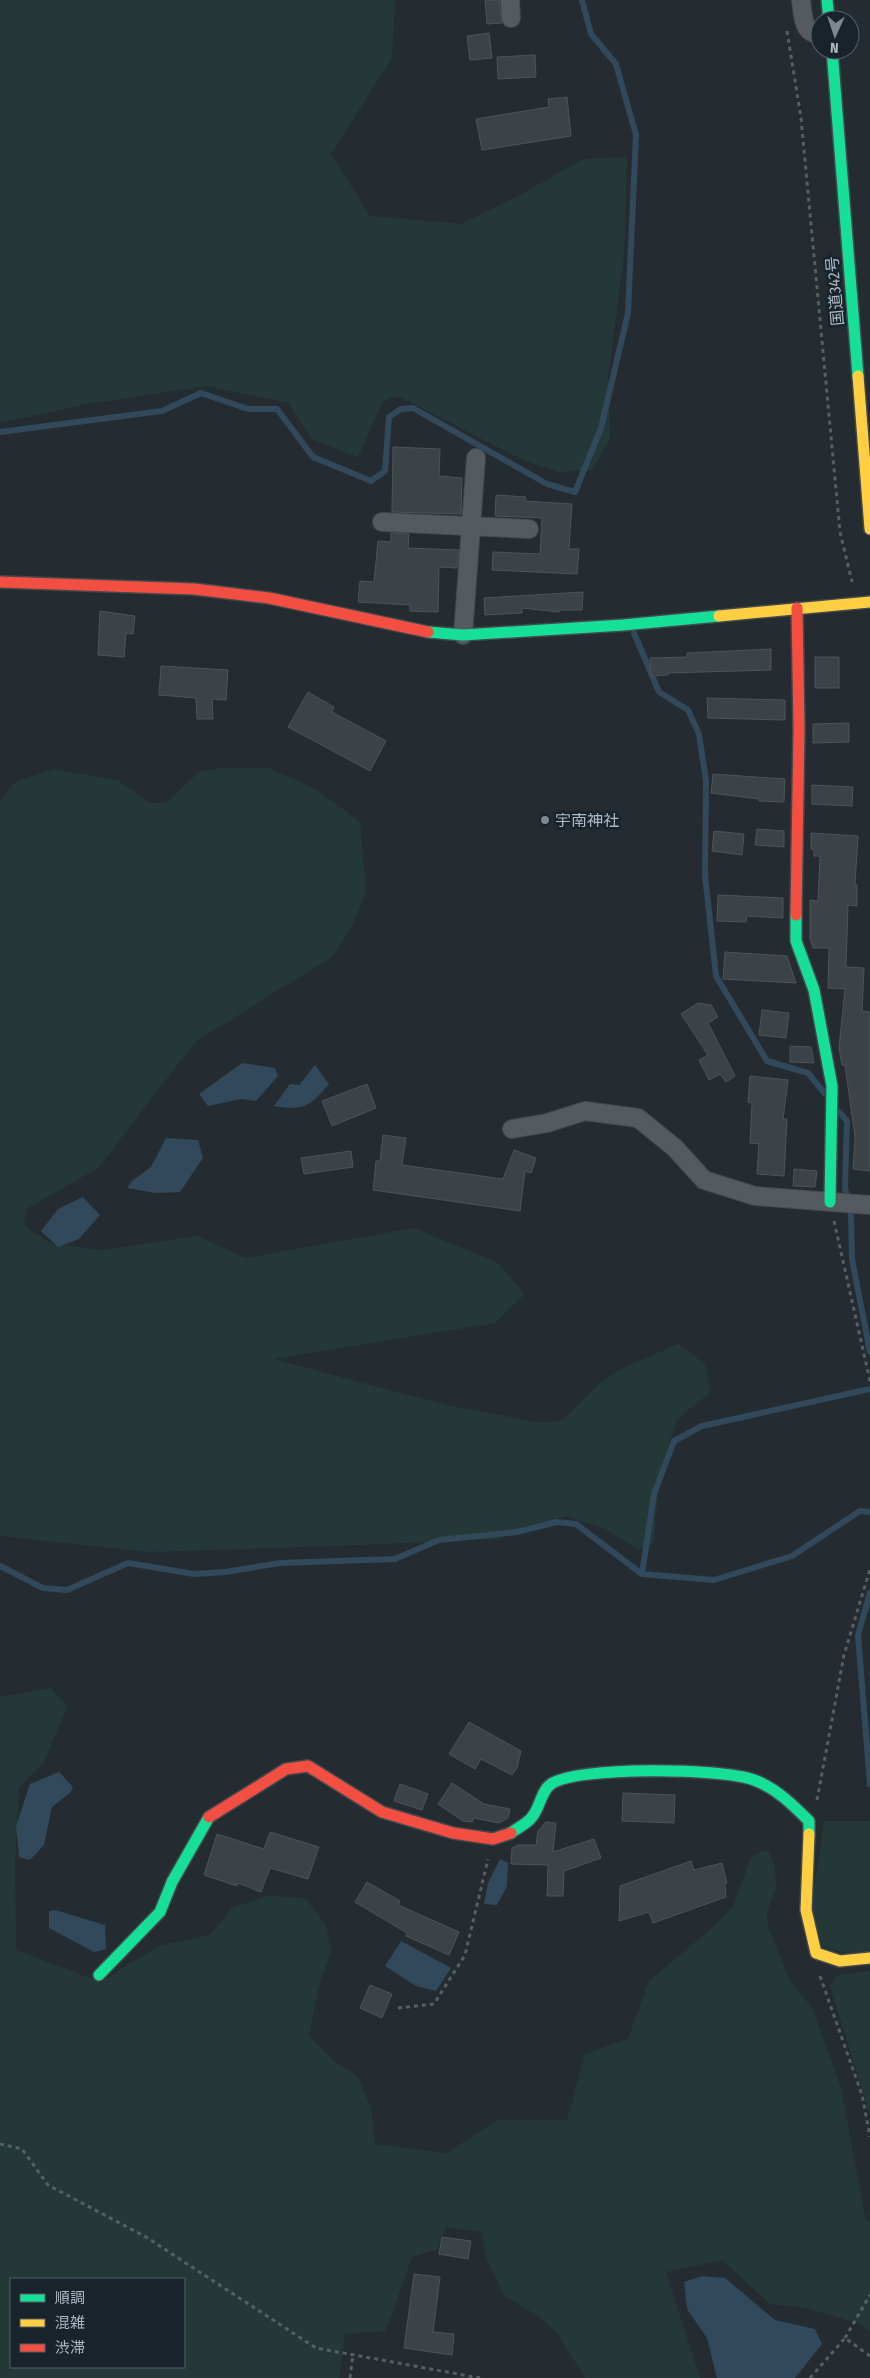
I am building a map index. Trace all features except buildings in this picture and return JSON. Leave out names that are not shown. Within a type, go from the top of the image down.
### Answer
[{"type":"main road","name":"国道342号","points":[[833,60],[870,529]]},
{"type":"main road","points":[[0,582],[194,589],[269,598],[425,632],[463,635],[623,625],[870,602]]},
{"type":"main road","points":[[798,608],[799,729],[796,941],[814,990],[832,1086],[830,1202]]},
{"type":"main road","points":[[99,1975],[160,1912],[172,1882],[210,1815],[286,1769],[308,1766],[382,1812],[453,1833],[493,1839],[509,1834],[532,1818],[549,1785],[568,1776],[713,1771],[753,1779],[783,1795],[809,1821],[806,1910],[816,1953],[840,1961],[870,1958]]},
{"type":"street","points":[[510,0],[512,18]]},
{"type":"street","points":[[800,0],[806,28],[810,31]]},
{"type":"street","points":[[463,635],[476,458]]},
{"type":"street","points":[[382,522],[529,529]]},
{"type":"street","points":[[512,1129],[547,1123],[585,1111],[638,1118],[675,1148],[704,1180],[756,1196],[870,1205]]},
{"type":"path","points":[[786,29],[801,118],[840,532],[857,602]]},
{"type":"path","points":[[830,1202],[870,1382]]},
{"type":"path","points":[[809,1821],[816,1803],[844,1655],[870,1569]]},
{"type":"path","points":[[398,2008],[434,2004],[464,1955],[493,1839]]},
{"type":"path","points":[[816,1953],[821,1984],[862,2095],[870,2137]]},
{"type":"path","points":[[0,2144],[22,2149],[48,2185],[146,2237],[316,2348],[480,2378]]},
{"type":"path","points":[[810,2378],[845,2338],[870,2296]]},
{"type":"path","points":[[845,2338],[870,2356]]},
{"type":"path","points":[[350,2378],[352,2354]]},
{"type":"green space","points":[[0,0],[395,0],[392,58],[331,154],[370,216],[461,224],[522,194],[583,159],[627,157],[624,257],[608,377],[610,440],[592,470],[559,472],[523,460],[398,396],[383,401],[358,457],[311,439],[289,403],[206,386],[87,404],[0,423]]},
{"type":"green space","points":[[223,768],[268,768],[317,790],[360,822],[366,892],[354,922],[333,956],[195,1042],[98,1168],[26,1209],[24,1218],[27,1228],[52,1244],[103,1250],[197,1236],[245,1258],[414,1228],[498,1263],[525,1294],[495,1323],[273,1359],[446,1405],[542,1423],[563,1420],[598,1385],[621,1369],[678,1344],[705,1364],[711,1392],[677,1419],[661,1468],[653,1544],[638,1550],[604,1528],[565,1516],[499,1539],[332,1546],[150,1552],[0,1536],[0,802],[15,782],[54,769],[119,781],[150,803],[166,803],[199,772]]},
{"type":"green space","points":[[51,1688],[67,1706],[44,1762],[19,1787],[15,1864],[16,1950],[101,1982],[158,1946],[210,1935],[233,1907],[268,1896],[305,1898],[326,1925],[331,1951],[318,1989],[309,2036],[334,2061],[357,2076],[371,2107],[375,2144],[446,2153],[498,2120],[567,2120],[585,2054],[628,2039],[649,1981],[714,1926],[733,1906],[751,1858],[761,1851],[770,1852],[775,1868],[776,1888],[767,1912],[768,1927],[788,1977],[813,2010],[841,2088],[865,2216],[870,2223],[870,2331],[860,2324],[807,2308],[770,2304],[722,2260],[666,2272],[700,2378],[585,2378],[557,2333],[538,2316],[504,2295],[487,2259],[481,2232],[446,2227],[436,2250],[412,2257],[386,2331],[345,2334],[339,2378],[0,2378],[0,1697]]},
{"type":"green space","points":[[824,1821],[870,1821],[870,1950],[856,1955],[823,1947],[811,1911]]},
{"type":"green space","points":[[870,1971],[870,2115],[830,1985],[837,1975]]},
{"type":"water","points":[[242,1063],[275,1068],[278,1076],[256,1101],[241,1099],[208,1106],[199,1094]]},
{"type":"water","points":[[315,1065],[329,1084],[316,1098],[305,1106],[292,1108],[274,1106],[290,1084],[299,1085]]},
{"type":"water","points":[[166,1138],[198,1140],[203,1158],[180,1192],[155,1193],[127,1188],[132,1181],[151,1167]]},
{"type":"water","points":[[83,1197],[100,1215],[79,1239],[58,1247],[41,1231],[58,1209]]},
{"type":"water","points":[[59,1772],[73,1787],[70,1793],[52,1807],[44,1845],[30,1860],[19,1857],[16,1826],[30,1784]]},
{"type":"water","points":[[500,1859],[508,1863],[507,1886],[497,1905],[484,1904],[488,1883]]},
{"type":"water","points":[[55,1910],[105,1925],[106,1949],[94,1952],[49,1928],[49,1911]]},
{"type":"water","points":[[401,1941],[451,1968],[436,1991],[416,1986],[385,1966]]},
{"type":"water","points":[[702,2276],[725,2278],[775,2320],[815,2329],[822,2344],[795,2378],[717,2378],[707,2338],[687,2309],[684,2282]]},
{"type":"waterway","points":[[0,432],[162,411],[201,393],[248,409],[277,409],[313,457],[371,481],[385,471],[389,417],[401,409],[413,408],[547,484],[575,492],[601,428],[628,313],[636,135],[616,64],[591,34],[582,0]]},
{"type":"waterway","points":[[634,633],[659,692],[688,710],[699,734],[706,781],[705,875],[716,976],[767,1061],[808,1073],[825,1094]]},
{"type":"waterway","points":[[839,1112],[847,1121],[845,1188],[851,1216],[852,1259],[870,1352]]},
{"type":"waterway","points":[[642,1574],[654,1494],[674,1441],[702,1426],[870,1389]]},
{"type":"waterway","points":[[0,1566],[43,1588],[67,1590],[128,1563],[194,1574],[225,1572],[280,1563],[395,1559],[439,1540],[517,1532],[557,1522],[576,1524],[642,1574],[714,1580],[792,1556],[860,1511],[870,1512]]},
{"type":"waterway","points":[[870,1593],[858,1635],[870,1784]]},
{"type":"traffic: fast","points":[[827,0],[828,10]]},
{"type":"traffic: fast","points":[[833,60],[858,376]]},
{"type":"traffic: fast","points":[[428,632],[463,635],[623,625],[719,616]]},
{"type":"traffic: fast","points":[[796,915],[796,941],[814,990],[832,1086],[830,1202]]},
{"type":"traffic: fast","points":[[511,1833],[532,1817],[548,1787],[566,1778],[618,1772],[683,1771],[737,1776],[762,1783],[777,1792],[809,1821],[809,1834]]},
{"type":"traffic: fast","points":[[99,1975],[160,1912],[172,1882],[209,1817]]},
{"type":"traffic: slow","points":[[858,376],[870,529]]},
{"type":"traffic: slow","points":[[719,616],[870,602]]},
{"type":"traffic: slow","points":[[809,1834],[806,1910],[816,1953],[840,1961],[870,1958]]},
{"type":"traffic: jam","points":[[0,582],[194,589],[269,598],[428,632]]},
{"type":"traffic: jam","points":[[796,915],[799,729],[797,608]]},
{"type":"traffic: jam","points":[[209,1817],[286,1769],[308,1766],[382,1812],[453,1833],[493,1839],[511,1833]]},
{"type":"place","name":"宇南神社","points":[[545,820]]}]
